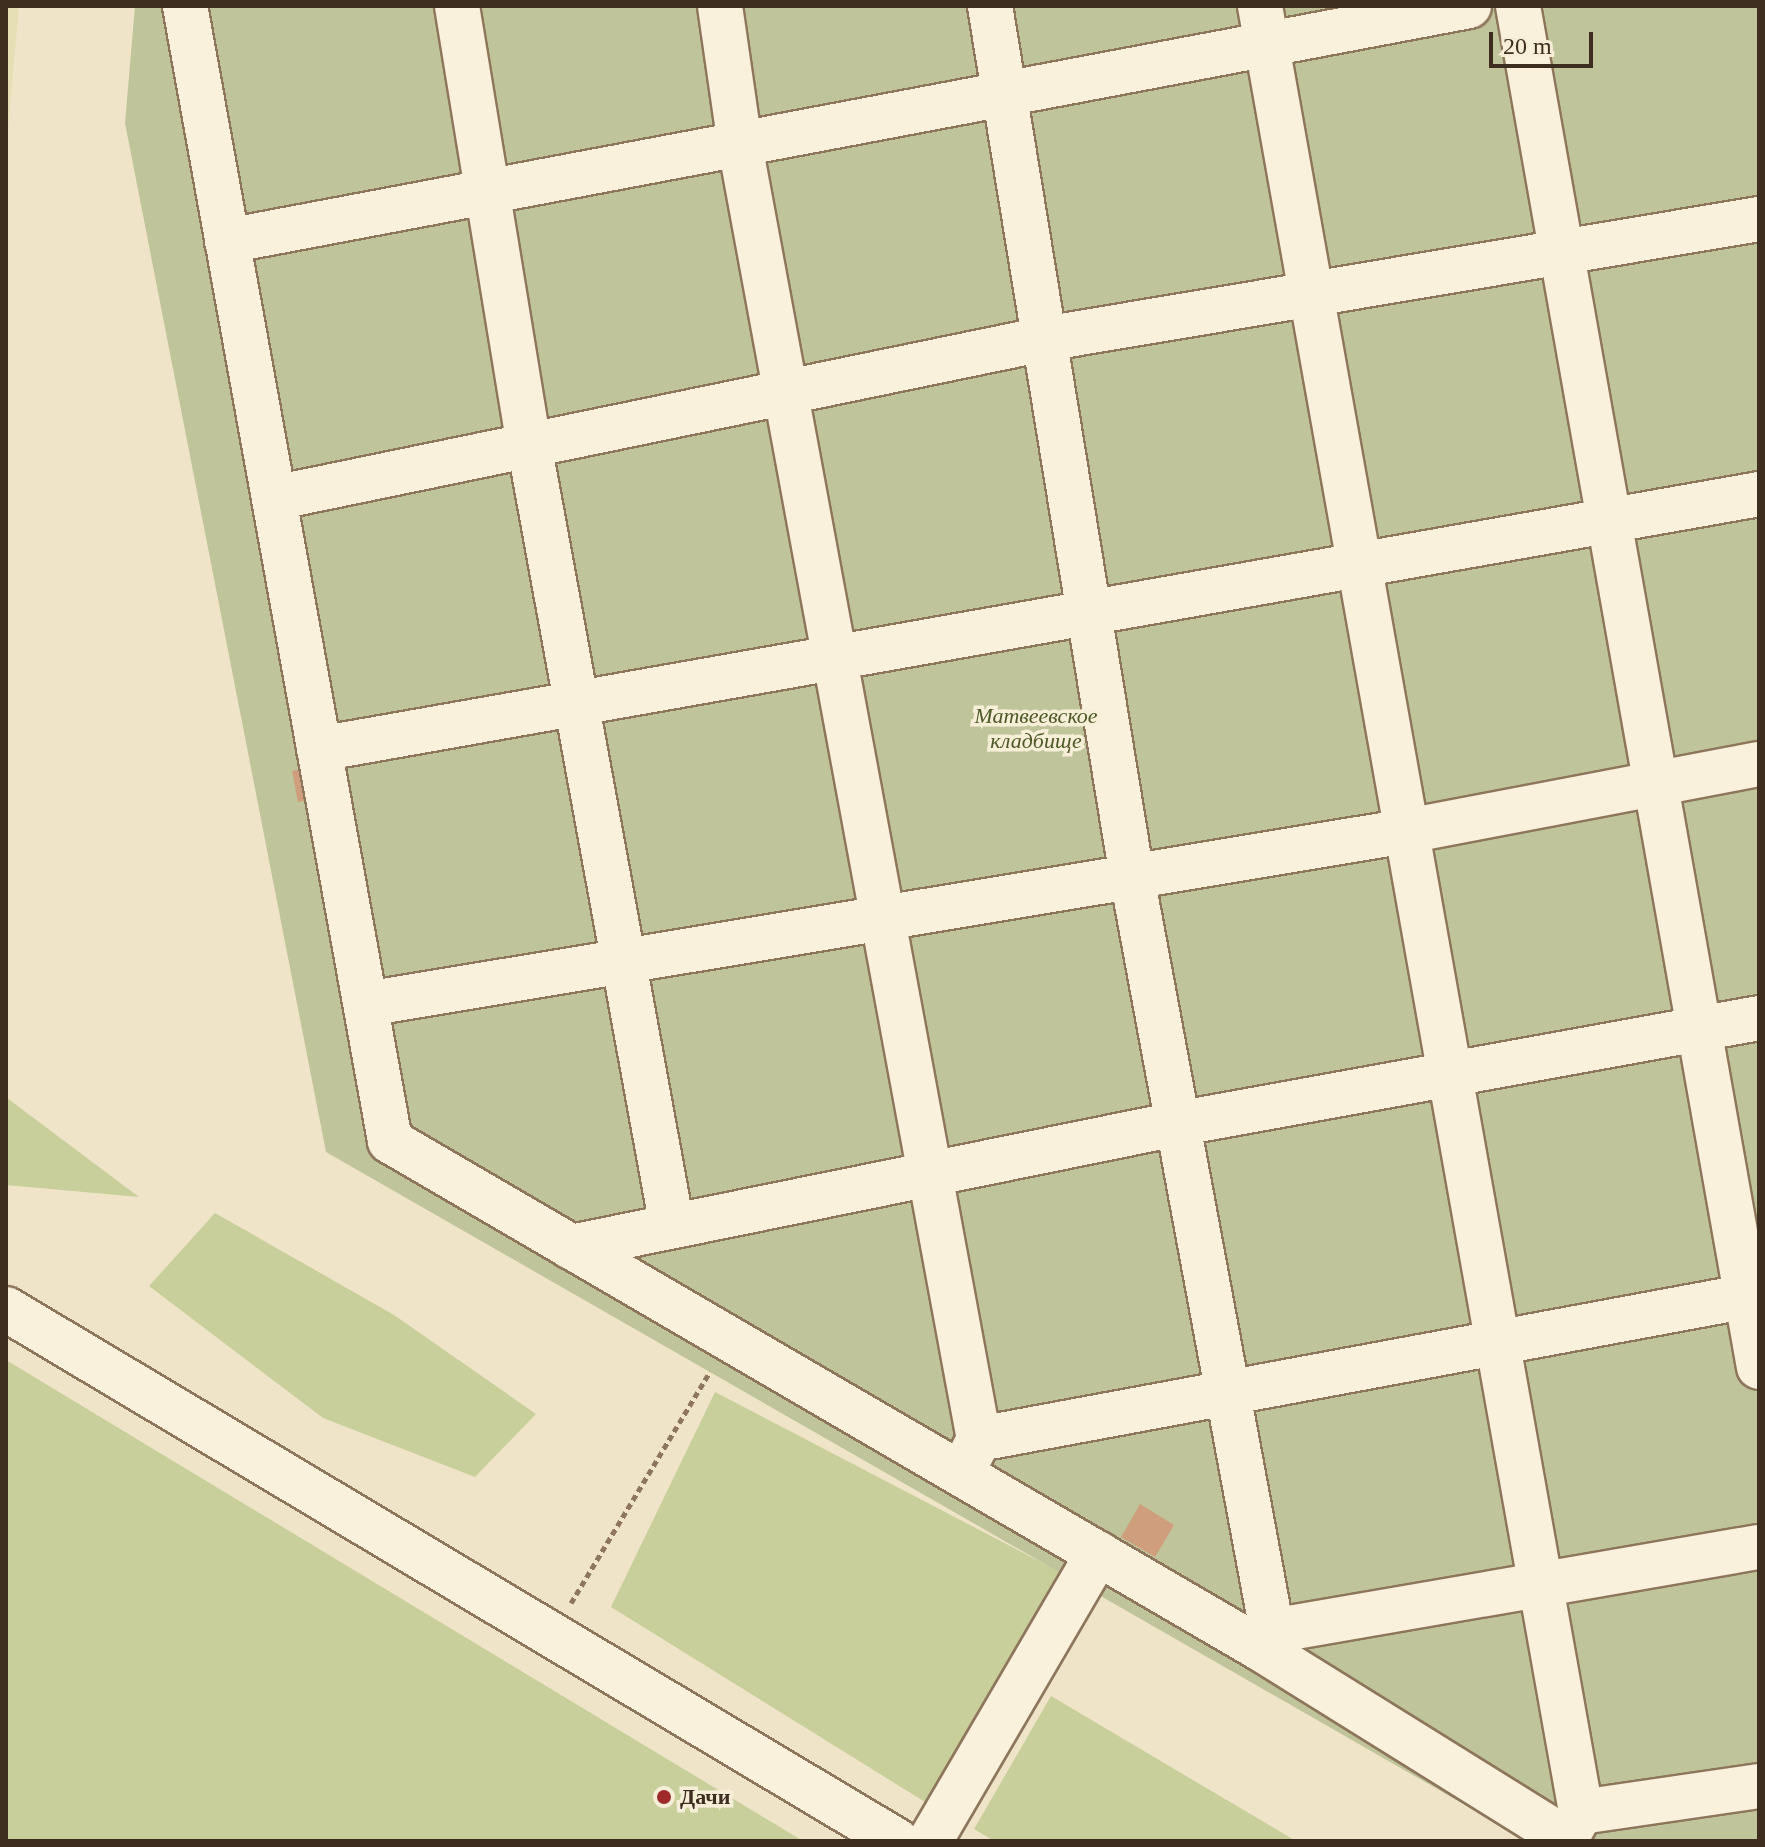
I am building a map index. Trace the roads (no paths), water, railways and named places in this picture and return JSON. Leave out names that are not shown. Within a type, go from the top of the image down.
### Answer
[{"type":"street","points":[[185,6],[390,1141],[730,1339],[970,1457],[1098,1554],[1266,1640],[1572,1831],[1759,1786]]},
{"type":"street","points":[[457,6],[529,444],[626,961],[672,1226]]},
{"type":"street","points":[[720,6],[740,145],[930,1174],[970,1457]]},
{"type":"street","points":[[990,6],[1086,610],[1176,1124],[1229,1392],[1266,1640]]},
{"type":"street","points":[[227,241],[1003,94],[1264,25],[1469,6]]},
{"type":"street","points":[[1518,6],[1699,1029],[1753,1295],[1759,1367]]},
{"type":"street","points":[[1264,25],[1542,1587],[1572,1831]]},
{"type":"street","points":[[274,498],[785,390],[1044,339],[1759,219]]},
{"type":"street","points":[[319,749],[1086,610],[1759,494]]},
{"type":"street","points":[[366,1004],[1407,831],[1759,764]]},
{"type":"street","points":[[571,1247],[1176,1124],[1759,1018]]},
{"type":"street","points":[[970,1457],[1229,1392],[1753,1295]]},
{"type":"street","points":[[6,1309],[897,1841]]},
{"type":"street","points":[[1266,1640],[1759,1547]]},
{"type":"street","points":[[930,1841],[1098,1554]]},
{"type":"place","name":"Дачи","points":[[664,1797]]},
{"type":"park label","name":"Матвеевское кладбище","points":[[1036,728]]}]
